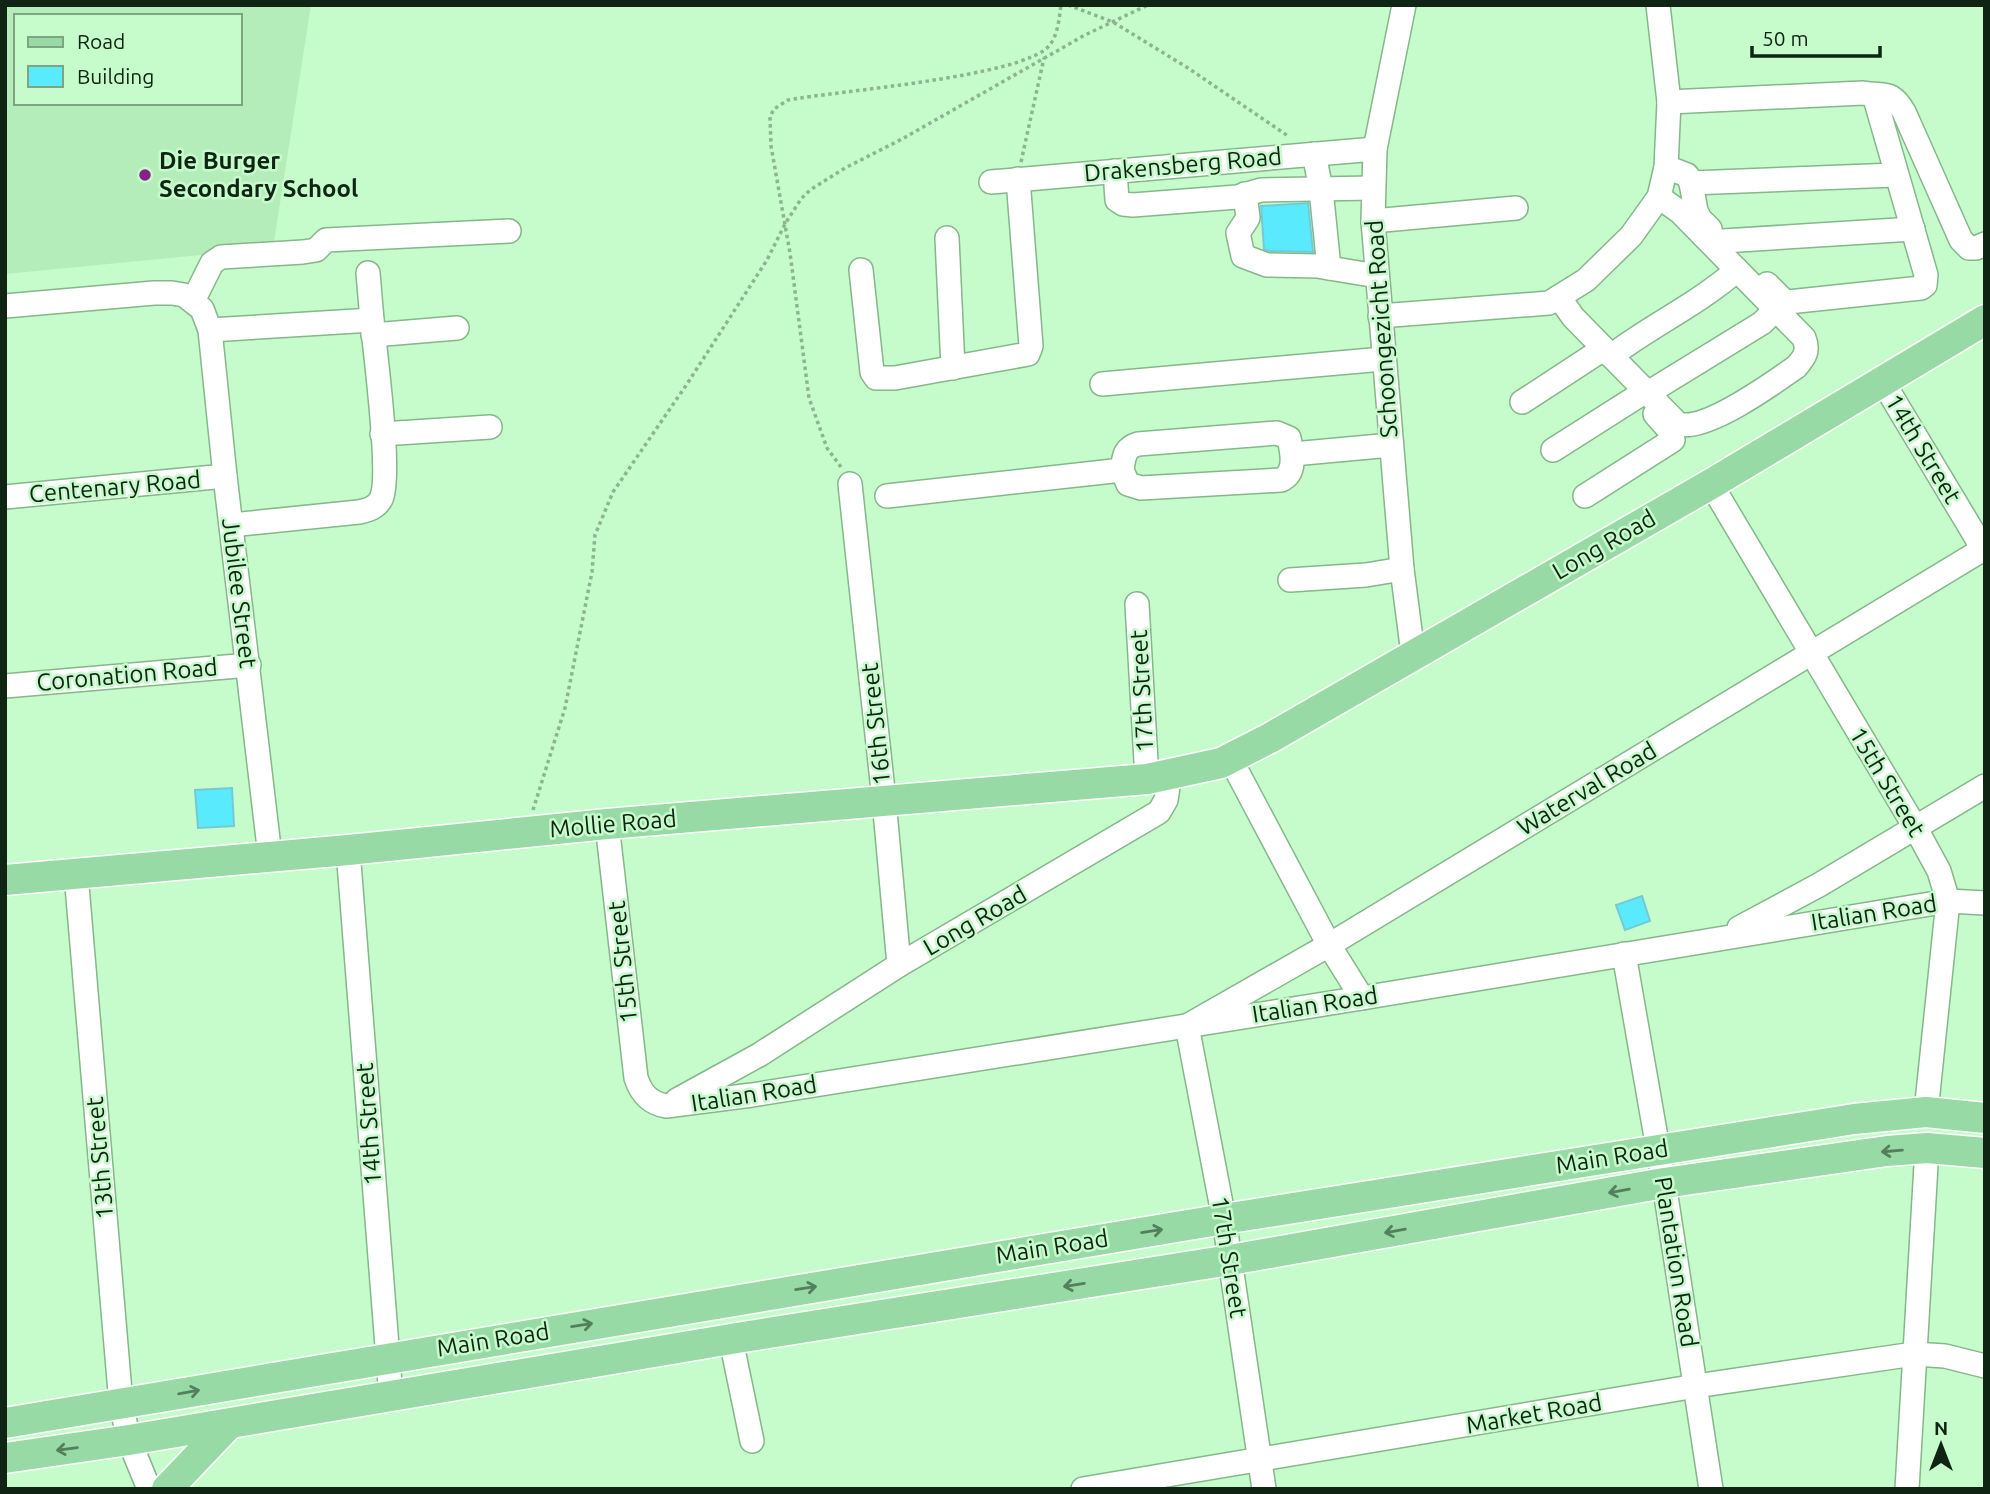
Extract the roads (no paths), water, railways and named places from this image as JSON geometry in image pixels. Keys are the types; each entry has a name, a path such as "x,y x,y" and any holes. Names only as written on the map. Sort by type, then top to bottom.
{"main road":[{"name":"Long Road","path":"1226,762 1711,484 1985,320"},
{"name":"Mollie Road","path":"5,880 607,824 1158,777 1226,762"},
{"name":"Main Road","path":"5,1423 1224,1219 1885,1114 1926,1112 1985,1118"},
{"name":"Main Road","path":"5,1458 229,1424 1230,1260 1664,1183 1887,1151 1927,1148 1985,1153"},
{"path":"167,1489 229,1424"}],"street":[{"name":"Schoongezicht Road","path":"1404,5 1375,149 1373,221 1402,569 1413,654"},
{"path":"1380,316 1554,300 1586,280 1631,236 1659,197 1666,167 1669,102 1658,5"},
{"path":"1669,102 1889,94 1900,106 1961,240 1969,248 1985,244"},
{"path":"1666,167 1687,175 1700,219 1784,301 1921,288 1925,285 1926,275 1874,95"},
{"name":"Drakensberg Road","path":"991,182 1375,149"},
{"path":"1314,154 1321,189 1329,268"},
{"path":"1115,171 1118,200 1123,204 1133,205 1245,194 1261,190 1373,188"},
{"path":"1691,183 1895,175"},
{"path":"861,270 874,377 884,380 1029,353 1031,346 1018,179"},
{"path":"1245,194 1248,218 1238,233 1243,256 1267,265 1329,268 1377,276"},
{"path":"1554,300 1573,317 1604,355 1643,395 1678,424 1685,426 1706,422 1796,367 1806,355 1804,338 1680,212 1659,197"},
{"path":"1373,221 1516,208"},
{"path":"1723,241 1913,229"},
{"path":"193,301 212,263 221,257 316,250 326,240 509,231"},
{"path":"947,238 953,368"},
{"path":"1522,402 1713,291 1737,270"},
{"path":"230,525 370,510 380,501 384,489 382,434 368,272"},
{"path":"5,306 154,293 184,295 202,309 210,330 457,328"},
{"path":"1553,450 1762,323 1775,310"},
{"name":"Jubilee Street","path":"210,330 230,525 270,856"},
{"path":"1102,384 1383,359"},
{"name":"14th Street","path":"1883,382 1984,550"},
{"path":"1585,496 1673,440 1671,432 1643,395"},
{"path":"382,434 490,427"},
{"path":"1277,433 1284,434 1289,439 1293,454 1290,472 1281,480 1141,488 1128,484 1122,470 1124,453 1129,447 1138,444 1277,433"},
{"path":"1293,454 1391,445"},
{"path":"887,496 1122,470"},
{"name":"Centenary Road","path":"5,497 225,476"},
{"name":"16th Street","path":"850,484 899,965"},
{"name":"15th Street","path":"1711,484 1939,871 1948,901 1926,1112"},
{"name":"Waterval Road","path":"1188,1026 1329,945 1984,550"},
{"path":"1290,580 1366,575 1402,569"},
{"name":"17th Street","path":"1137,604 1158,777"},
{"name":"Coronation Road","path":"5,686 249,665"},
{"path":"1226,762 1329,945 1362,998"},
{"name":"Long Road","path":"656,1101 760,1055 899,965 1159,812 1166,800 1158,777"},
{"path":"1725,937 1819,885 1985,786"},
{"name":"15th Street","path":"607,824 636,1078 656,1101"},
{"name":"14th Street","path":"348,850 391,1397"},
{"name":"13th Street","path":"76,874 121,1404 129,1440 149,1489"},
{"name":"Italian Road","path":"656,1101 752,1095 1948,901 1985,903"},
{"name":"Plantation Road","path":"1624,954 1664,1183 1711,1489"},
{"name":"17th Street","path":"1188,1026 1224,1219 1264,1489"},
{"path":"752,1095 760,1055"},
{"path":"1907,1489 1927,1148"},
{"path":"731,1340 752,1441"},
{"name":"Market Road","path":"1083,1489 1696,1386 1914,1354 1945,1356 1985,1366"}],"place":[{"name":"Die Burger Secondary School","path":"145,175"}]}
